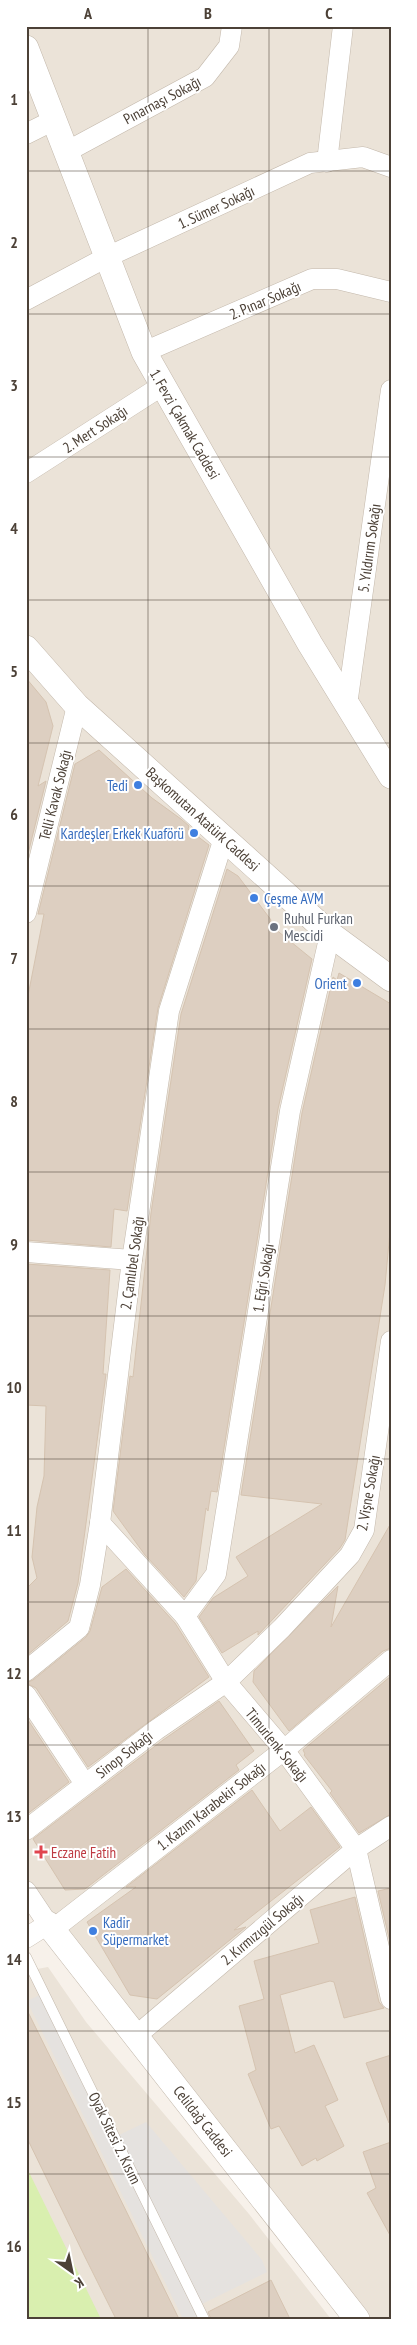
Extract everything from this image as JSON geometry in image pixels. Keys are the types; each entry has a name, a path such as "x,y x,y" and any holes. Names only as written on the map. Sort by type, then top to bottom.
{"street":[{"name":"Pınarnaşı Sokağı","path":"66,152 205,77 230,46 232,26"},
{"path":"326,162 343,26"},
{"name":"1. Fevzi Çakmak Caddesi","path":"26,48 144,352 310,644 391,776"},
{"path":"26,134 54,120"},
{"name":"1. Sümer Sokağı","path":"26,300 107,257 310,163 363,157 391,167"},
{"name":"2. Pınar Sokağı","path":"144,352 312,279 336,279 391,292"},
{"name":"2. Mert Sokağı","path":"26,473 163,385"},
{"name":"5. Yıldırım Sokağı","path":"347,705 391,390"},
{"name":"Başkomutan Atatürk Caddesi","path":"26,648 77,706 330,934 391,979"},
{"name":"Telli Kavak Sokağı","path":"26,913 77,706"},
{"name":"2. Çamlıbel Sokağı","path":"26,1670 79,1628 90,1585 100,1523 132,1260 169,1011 224,838"},
{"name":"1. Eğri Sokağı","path":"185,1616 216,1574 290,1111 330,934"},
{"path":"26,1252 132,1260"},
{"name":"2. Vişne Sokağı","path":"226,1682 282,1628 350,1555 364,1530 391,1341"},
{"name":"Timurlenk Sokağı","path":"100,1523 185,1616 226,1682 284,1750 356,1849 391,1999"},
{"name":"1. Kazım Karabekir Sokağı","path":"26,1938 50,1927 284,1750 391,1660"},
{"name":"Sinop Sokağı","path":"26,1830 156,1730 226,1682"},
{"path":"26,1695 85,1784"},
{"name":"2. Kırmızıgül Sokağı","path":"136,2036 356,1849 391,1826"},
{"path":"26,1891 50,1927"},
{"name":"Celildağ Caddesi","path":"50,1927 357,2319"}],"lane":[{"name":"Oyak Sitesi 2. Kısım","path":"26,1957 204,2319"}],"shaded area":[{"path":"26,26 391,26 391,2319 368,2319 51,1920 26,1879"},
{"path":"48,1967 86,2022 249,2214 331,2319 26,2319 26,1971"},
{"path":"44,1993 115,2137 146,2122 262,2260 267,2272 198,2306 204,2319 183,2319 27,2001"}],"green space":[{"path":"26,2166 101,2319 26,2319"}],"building":[{"path":"26,678 46,702 53,726 38,786 46,781 26,862"},
{"path":"99,750 152,798 181,819 189,826 188,829 209,845 158,1008 127,1211 114,1209 111,1247 26,1240 26,1006 44,914 38,914 75,764"},
{"path":"227,869 238,876 271,920 269,924 312,959 278,1109 217,1492 211,1491 208,1511 206,1508 196,1581 184,1597 145,1555 113,1511 130,1376 133,1377 151,1213 181,1014"},
{"path":"339,973 391,1004 391,1221 385,1285 345,1540 340,1548 258,1635 258,1631 222,1653 199,1617 213,1598 248,1576 236,1557 322,1504 241,1495 302,1113 333,977 337,980"},
{"path":"26,1264 110,1270 103,1374 106,1374 78,1583 68,1621 26,1656 26,1589 37,1578 32,1557 37,1507 44,1476 46,1406 26,1405"},
{"path":"391,1523 391,1648 383,1651 289,1731 253,1682 254,1671 338,1586 331,1627"},
{"path":"126,1569 175,1623 209,1677 88,1767 36,1688 26,1683 33,1680 86,1637 90,1631 102,1587"},
{"path":"391,1676 391,1814 359,1833 330,1793 332,1791 304,1755 303,1750"},
{"path":"219,1701 254,1751 236,1765 239,1770 85,1889 65,1890 33,1839 163,1740"},
{"path":"26,1717 69,1782 26,1815"},
{"path":"252,1790 280,1831 311,1807 340,1847 234,1930 246,1927 157,1999 130,1995 87,1922 136,1887 126,1887"},
{"path":"391,1888 391,1946 378,1891"},
{"path":"355,1897 379,2002 384,2008 344,2018 334,1982 330,1981 280,1995 295,2053 314,2045 338,2100 325,2106 344,2146 317,2161 316,2158 302,2166 279,2126 271,2129 248,2074 256,2070 239,2006 264,1999 254,1961 319,1943 310,1910"},
{"path":"26,2008 179,2319 116,2319 86,2259 26,2136"},
{"path":"391,2055 391,2123 389,2123 366,2063"},
{"path":"391,2142 391,2237 367,2193 376,2188 363,2152"},
{"path":"271,2280 290,2319 211,2319 208,2312"}],"place":[{"name":"Tedi","path":"138,785"},
{"name":"Kardeşler Erkek Kuaförü","path":"194,833"},
{"name":"Çeşme AVM","path":"254,898"},
{"name":"Ruhul Furkan Mescidi","path":"274,927"},
{"name":"Orient","path":"357,983"},
{"name":"Eczane Fatih","path":"41,1852"},
{"name":"Kadir Süpermarket","path":"93,1931"}]}
